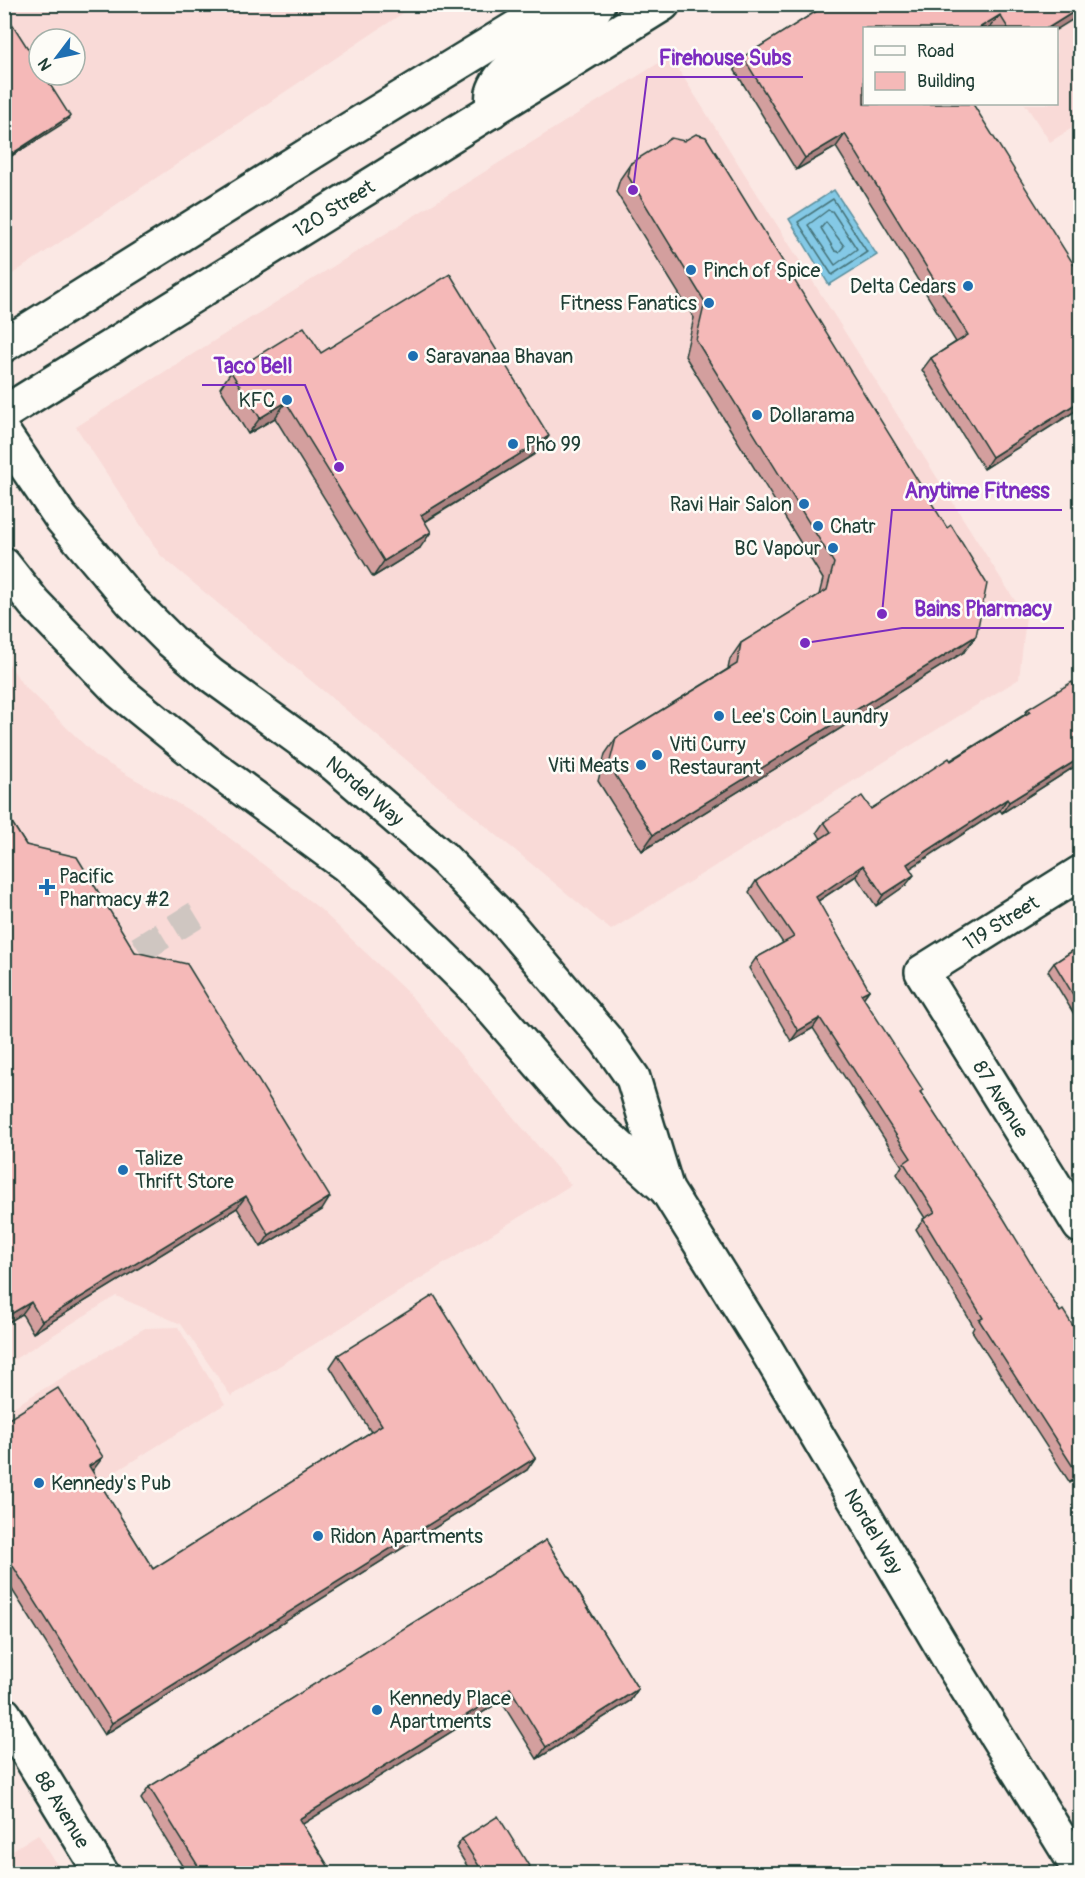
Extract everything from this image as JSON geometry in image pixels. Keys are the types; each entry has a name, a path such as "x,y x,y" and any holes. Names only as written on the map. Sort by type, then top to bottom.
{"main road":[{"path":"4,345 555,4"},
{"path":"492,111 493,92 511,68 584,21 598,4"},
{"name":"120 Street","path":"4,412 663,4"},
{"name":"Nordel Way","path":"4,434 61,518 93,559 171,642 211,675 335,765 392,812 508,924 594,1025 633,1078 667,1190 766,1349 955,1669 1080,1871"},
{"name":"Nordel Way","path":"4,565 34,603 120,692 206,762 346,865 385,900 474,988 582,1113 667,1190"},
{"name":"119 Street","path":"922,972 1080,873"},
{"name":"87 Avenue","path":"922,972 1080,1227"},
{"name":"88 Avenue","path":"4,1714 102,1874"}],"shaded area":[{"path":"5,5 415,5 5,279"},
{"path":"1080,5 1080,123 1050,142 1026,105 1058,105 1058,27 982,27"},
{"path":"670,56 1026,618 1019,679 611,930 161,556 76,427"},
{"path":"4,656 22,684 98,758 208,821 320,909 410,995 571,1185 231,1396 181,1324 116,1296 5,1365"},
{"path":"178,1327 225,1404 5,1540 5,1412 145,1328"},
{"path":"38,1834 62,1873 5,1873 5,1855"}],"water":[{"path":"834,190 877,255 829,285 789,219"}],"building":[{"name":"Delta Cedars","path":"828,4 1080,4 1080,8 1050,27 1007,27 1000,15 981,27 863,27 863,105 974,105 1074,265 1080,261 1080,401 992,457 931,358 968,335 845,134 805,158 743,57"},
{"path":"4,11 27,47 27,87 52,87 70,116 4,159"},
{"path":"696,134 706,137 947,528 951,525 987,584 976,636 653,835 609,765 616,738 737,664 741,643 827,590 834,563 696,340 705,302 628,176 631,163 671,138 684,141"},
{"path":"450,274 549,436 421,515 431,532 384,561 286,402 260,418 231,372 304,327 321,353"},
{"path":"1072,682 1080,696 1080,758 1009,802 1007,799 907,864 914,875 883,895 863,865 816,897 869,990 861,994 923,1090 920,1092 1004,1219 1060,1312 1063,1310 1080,1337 1080,1470 1077,1473 979,1320 983,1318 923,1219 935,1212 904,1163 911,1158 820,1018 798,1031 756,958 794,937 756,881 831,832 824,822 862,796 871,809 949,758 951,761 1030,712 1028,709"},
{"path":"4,810 26,845 77,857 135,952 187,964 330,1197 269,1235 246,1196 42,1321 31,1302 4,1318"},
{"path":"1080,946 1080,1006 1054,963"},
{"name":"Ridon Apartments","path":"434,1295 535,1458 112,1723 4,1552 4,1422 58,1388 103,1457 89,1466 153,1569 382,1425 338,1355"},
{"name":"Kennedy Place Apartments","path":"546,1540 638,1689 546,1747 510,1688 299,1819 333,1874 203,1874 149,1787"},
{"path":"498,1816 534,1874 484,1874 462,1839"}],"tunnel":[{"path":"103,972 196,915"}],"place":[{"name":"Firehouse Subs","path":"633,190"},
{"name":"Pinch of Spice","path":"691,270"},
{"name":"Delta Cedars","path":"968,286"},
{"name":"Fitness Fanatics","path":"709,303"},
{"name":"Saravanaa Bhavan","path":"413,356"},
{"name":"KFC","path":"287,400"},
{"name":"Dollarama","path":"757,415"},
{"name":"Pho 99","path":"513,444"},
{"name":"Taco Bell","path":"339,467"},
{"name":"Ravi Hair Salon","path":"804,504"},
{"name":"Chatr","path":"818,526"},
{"name":"BC Vapour","path":"833,548"},
{"name":"Anytime Fitness","path":"882,614"},
{"name":"Bains Pharmacy","path":"805,643"},
{"name":"Lee's Coin Laundry","path":"719,716"},
{"name":"Viti Curry Restaurant","path":"657,755"},
{"name":"Viti Meats","path":"641,765"},
{"name":"Pacific Pharmacy #2","path":"47,887"},
{"name":"Talize Thrift Store","path":"123,1170"},
{"name":"Kennedy's Pub","path":"39,1483"},
{"name":"Ridon Apartments","path":"318,1536"},
{"name":"Kennedy Place Apartments","path":"377,1710"}]}
